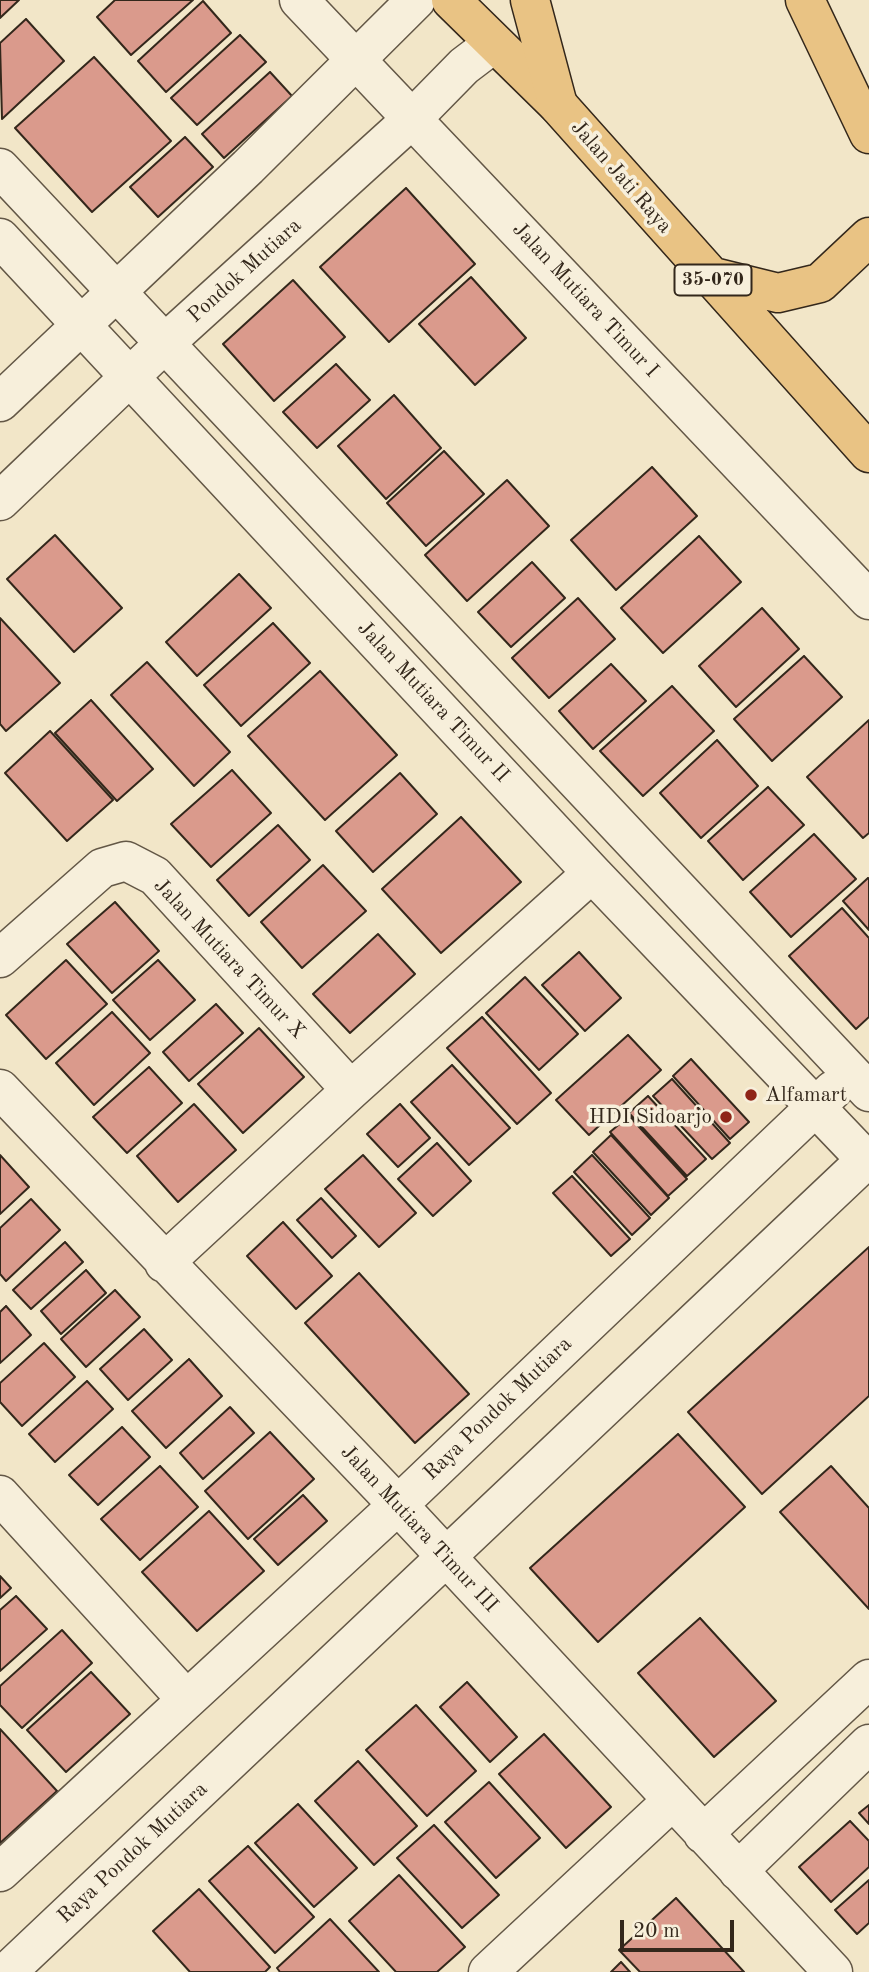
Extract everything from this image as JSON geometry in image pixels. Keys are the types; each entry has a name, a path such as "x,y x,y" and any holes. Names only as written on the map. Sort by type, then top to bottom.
{"main road":[{"name":"Jalan Jati Raya","path":"452,0 558,105 869,453"},
{"path":"530,0 558,105"},
{"path":"805,0 869,134"},
{"path":"709,276 778,293 820,283 869,237"}],"street":[{"name":"Jalan Mutiara Timur I","path":"299,0 869,600"},
{"path":"0,402 117,292 416,0"},
{"name":"Pondok Mutiara","path":"0,501 164,344 413,118 464,66 494,44"},
{"path":"0,167 164,344 863,1074"},
{"name":"Jalan Mutiara Timur II","path":"0,238 592,873 868,1160"},
{"name":"Jalan Mutiara Timur X","path":"0,958 102,868 126,861 155,877 351,1090"},
{"path":"164,1263 592,873"},
{"name":"Raya Pondok Mutiara","path":"0,1872 398,1505 816,1106 863,1074"},
{"name":"Jalan Mutiara Timur III","path":"0,1089 398,1505 833,1972"},
{"name":"Raya Pondok Mutiara","path":"7,1972 868,1160"},
{"path":"0,1495 186,1699"},
{"path":"703,1834 869,1679"},
{"path":"738,1871 869,1744"},
{"path":"488,1972 673,1800"}],"building":[{"path":"0,0 19,0 0,18"},
{"path":"115,0 193,0 131,55 97,17"},
{"path":"203,1 231,33 166,92 138,61"},
{"path":"26,19 64,61 2,119 0,43"},
{"path":"240,35 266,62 197,125 171,98"},
{"path":"94,57 171,141 92,212 15,128"},
{"path":"270,72 292,96 224,158 202,134"},
{"path":"185,137 213,167 158,217 130,187"},
{"path":"406,188 475,264 389,342 320,267"},
{"path":"471,277 526,338 475,385 419,324"},
{"path":"293,280 345,337 274,401 223,344"},
{"path":"336,364 370,400 317,448 283,412"},
{"path":"394,395 441,448 386,499 338,446"},
{"path":"444,451 484,494 426,546 387,503"},
{"path":"652,467 697,516 616,590 571,540"},
{"path":"507,480 549,526 467,601 425,555"},
{"path":"55,535 122,608 74,652 7,579"},
{"path":"699,536 741,582 663,653 621,608"},
{"path":"532,562 565,598 511,647 478,612"},
{"path":"239,574 271,608 197,676 166,642"},
{"path":"578,598 615,639 549,698 512,658"},
{"path":"762,608 799,649 736,707 699,666"},
{"path":"0,618 60,683 6,731 0,724"},
{"path":"273,623 310,663 241,726 204,685"},
{"path":"804,656 842,697 772,761 734,719"},
{"path":"147,662 230,752 194,786 111,695"},
{"path":"611,664 646,701 593,749 559,711"},
{"path":"320,671 397,755 325,820 248,736"},
{"path":"672,686 714,731 643,796 600,751"},
{"path":"91,700 153,769 117,801 55,733"},
{"path":"869,720 869,833 863,838 807,777"},
{"path":"50,731 113,800 67,841 5,773"},
{"path":"717,740 758,786 701,838 660,793"},
{"path":"232,770 271,813 211,867 171,824"},
{"path":"400,773 437,814 373,872 336,831"},
{"path":"768,787 804,825 743,880 708,841"},
{"path":"461,817 521,882 441,953 382,889"},
{"path":"278,825 310,860 249,916 217,880"},
{"path":"814,834 856,879 791,937 750,892"},
{"path":"323,865 366,911 302,968 261,922"},
{"path":"869,879 869,930 843,901"},
{"path":"115,902 159,951 112,993 67,944"},
{"path":"842,908 869,938 869,1017 856,1029 789,956"},
{"path":"378,934 415,974 350,1033 313,994"},
{"path":"579,952 621,998 585,1031 542,985"},
{"path":"66,960 107,1004 46,1059 6,1015"},
{"path":"158,960 195,1000 150,1040 113,1000"},
{"path":"525,977 578,1034 539,1070 486,1013"},
{"path":"216,1004 243,1033 189,1081 163,1052"},
{"path":"112,1012 150,1053 94,1105 56,1063"},
{"path":"482,1017 551,1093 517,1124 447,1048"},
{"path":"259,1028 304,1077 243,1133 198,1084"},
{"path":"628,1035 661,1070 589,1135 556,1100"},
{"path":"691,1059 749,1122 730,1139 673,1076"},
{"path":"452,1065 510,1128 469,1165 411,1102"},
{"path":"149,1067 182,1103 127,1153 93,1117"},
{"path":"672,1079 730,1143 712,1159 653,1096"},
{"path":"648,1096 706,1159 687,1176 629,1113"},
{"path":"194,1104 236,1150 178,1202 137,1156"},
{"path":"400,1104 430,1138 398,1167 367,1134"},
{"path":"629,1116 687,1179 668,1196 610,1132"},
{"path":"611,1135 669,1198 651,1215 593,1152"},
{"path":"437,1143 471,1181 433,1216 398,1179"},
{"path":"0,1155 29,1187 0,1214"},
{"path":"363,1155 416,1213 379,1247 325,1189"},
{"path":"592,1155 650,1218 632,1235 574,1172"},
{"path":"572,1176 630,1239 611,1256 553,1193"},
{"path":"321,1198 356,1236 332,1258 297,1220"},
{"path":"31,1199 60,1230 6,1281 0,1274 0,1228"},
{"path":"283,1222 332,1276 296,1309 247,1256"},
{"path":"65,1242 83,1262 31,1309 13,1290"},
{"path":"869,1247 869,1396 762,1494 688,1412"},
{"path":"86,1270 106,1293 61,1334 41,1311"},
{"path":"359,1273 469,1394 415,1443 305,1323"},
{"path":"115,1290 140,1317 86,1367 61,1339"},
{"path":"6,1306 31,1335 0,1363 0,1312"},
{"path":"144,1329 172,1360 128,1400 100,1369"},
{"path":"44,1343 75,1377 22,1426 0,1402 0,1383"},
{"path":"189,1359 222,1396 166,1448 132,1411"},
{"path":"87,1381 113,1409 55,1462 29,1434"},
{"path":"230,1407 254,1433 203,1479 180,1453"},
{"path":"122,1427 150,1457 98,1505 69,1475"},
{"path":"270,1432 314,1479 248,1539 205,1491"},
{"path":"678,1434 745,1507 598,1642 530,1568"},
{"path":"160,1466 198,1507 140,1560 101,1519"},
{"path":"831,1466 869,1508 869,1609 780,1512"},
{"path":"303,1495 327,1521 278,1565 254,1539"},
{"path":"209,1511 264,1571 197,1631 142,1572"},
{"path":"0,1576 11,1588 0,1598"},
{"path":"16,1596 47,1629 0,1671 0,1610"},
{"path":"700,1618 776,1701 714,1757 638,1673"},
{"path":"62,1630 92,1663 22,1728 0,1705 0,1686"},
{"path":"91,1672 130,1714 66,1772 27,1730"},
{"path":"467,1682 517,1737 490,1762 440,1707"},
{"path":"416,1705 476,1771 427,1816 366,1750"},
{"path":"0,1729 57,1791 0,1843"},
{"path":"544,1734 611,1807 566,1848 499,1774"},
{"path":"358,1761 417,1826 374,1865 315,1801"},
{"path":"489,1782 540,1838 496,1878 445,1822"},
{"path":"298,1804 357,1868 314,1907 255,1843"},
{"path":"869,1805 869,1824 859,1813"},
{"path":"850,1821 869,1841 869,1867 831,1902 799,1867"},
{"path":"434,1825 499,1895 462,1928 397,1858"},
{"path":"248,1846 314,1917 275,1953 209,1881"},
{"path":"399,1875 465,1947 437,1972 396,1972 349,1921"},
{"path":"869,1880 869,1923 857,1934 835,1910"},
{"path":"199,1889 270,1967 265,1972 190,1972 153,1931"},
{"path":"676,1898 744,1972 640,1972 619,1950"},
{"path":"330,1919 379,1972 280,1972 277,1968"},
{"path":"621,1962 630,1972 611,1972"}],"place":[{"name":"Alfamart","path":"751,1095"},
{"name":"HDI Sidoarjo","path":"726,1117"}]}
